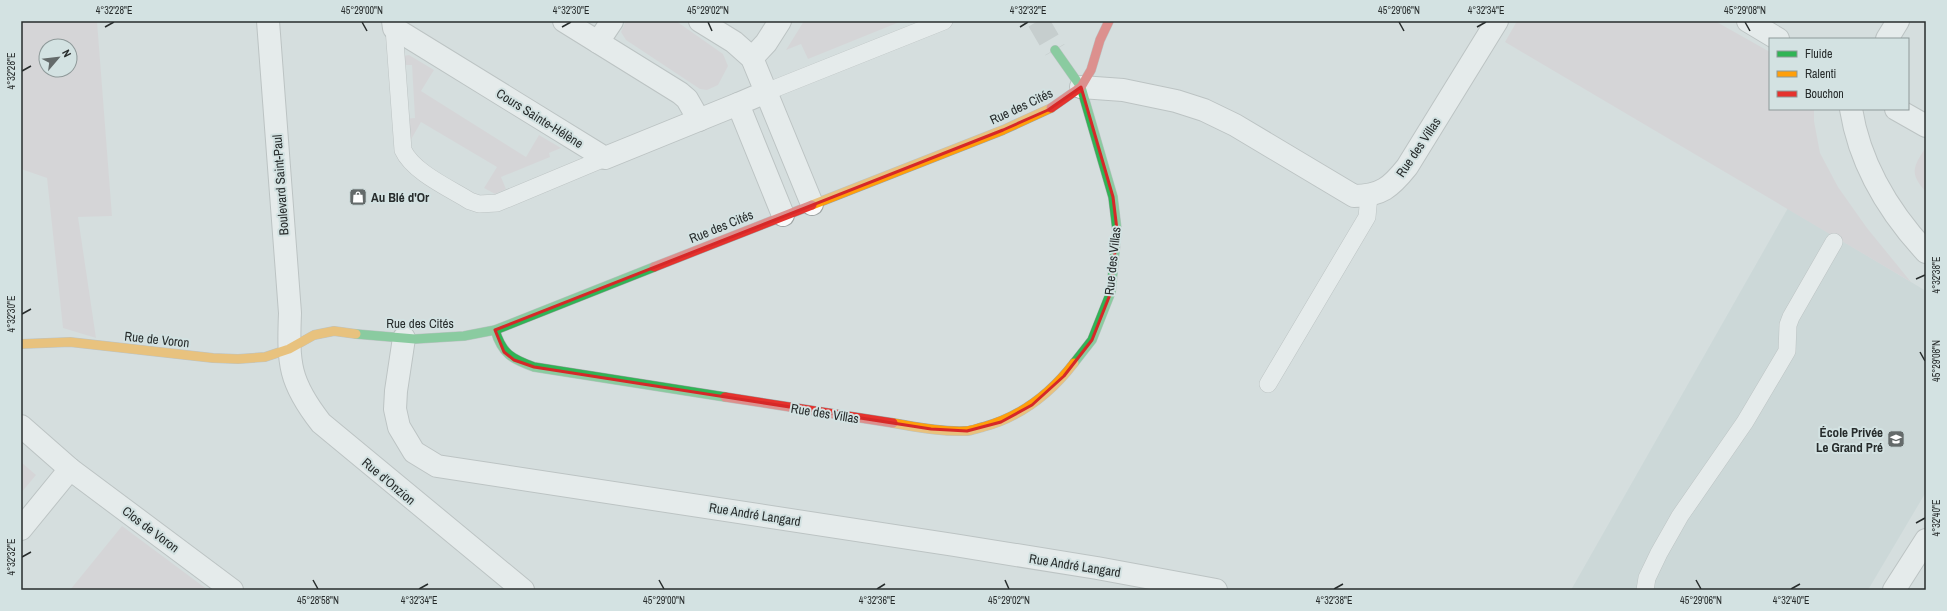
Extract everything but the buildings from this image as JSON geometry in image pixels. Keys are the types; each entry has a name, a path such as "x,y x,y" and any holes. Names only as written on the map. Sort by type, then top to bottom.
{"street":[{"name":"Boulevard Saint-Paul","path":"268,21 290,314 289,349"},
{"path":"564,21 680,93 687,99 699,120"},
{"path":"598,42 612,21"},
{"path":"700,21 734,42 752,58 812,204"},
{"path":"752,58 766,43 780,21"},
{"name":"Rue des Cités","path":"289,349 314,335 334,331 404,338 464,336 495,330 783,215 1003,130 1048,110 1081,87 1091,70 1100,40 1109,21"},
{"name":"Rue des Villas","path":"1369,196 1382,191 1396,181 1407,167 1497,21"},
{"path":"1748,21 1776,38"},
{"path":"1888,38 1898,21"},
{"name":"Cours Sainte-Hélène","path":"393,24 605,158"},
{"name":"Rue des Villas","path":"495,330 504,352 514,360 534,367 931,429 968,431 1001,422 1032,405 1064,376 1092,340 1111,292 1117,230 1113,197 1081,87 1055,50"},
{"path":"1081,87 1131,92 1176,101 1204,110 1235,125 1354,196 1369,196"},
{"path":"605,158 766,92"},
{"path":"738,104 783,215"},
{"path":"1851,110 1866,165 1884,199 1906,230 1926,252"},
{"path":"1898,110 1926,126"},
{"name":"Rue André Langard","path":"404,338 396,391 395,409 399,428 414,452 437,466 977,549 1216,590"},
{"name":"Rue de Voron","path":"21,344 70,342 214,358 238,359 265,357 289,349"},
{"name":"Rue d'Onzion","path":"289,349 293,377 305,403 321,423 523,590"},
{"name":"Clos de Voron","path":"21,426 70,468 232,590"},
{"path":"21,529 70,468"},
{"path":"1894,590 1926,540"}],"lane":[{"path":"766,92 944,21"},
{"path":"393,24 401,140 403,150 408,160 418,168 470,201 479,204 497,203 605,158"},
{"path":"1268,384 1367,216 1369,196"},
{"path":"1645,590 1647,578 1658,553 1680,516 1745,422 1787,351 1788,326 1791,317 1834,242"}],"highlighted area":[{"path":"1081,87 1113,197 1117,230 1111,292 1092,340 1064,376 1032,405 1001,422 967,431 931,429 534,367 514,360 504,352 495,330 1003,130 1048,110"}],"shaded area":[{"path":"21,21 97,21 112,216 78,217 96,338 63,328 47,178 21,169"},
{"path":"626,21 676,21 723,54 728,66 718,85 707,90 700,89 626,40 621,32"},
{"path":"804,21 902,21 808,59 801,44 786,50"},
{"path":"1517,21 1715,21 1769,51 1769,110 1814,110 1814,121 1820,153 1838,187 1867,228 1911,282 1505,42"},
{"path":"409,55 434,70 421,91 526,157 539,135 561,148 549,153 550,157 501,177 506,189 495,194 484,188 497,167 421,122 409,143 403,119 415,118 412,65 400,65 403,56"},
{"path":"1926,147 1926,192 1917,180 1915,170 1918,160"},
{"path":"1788,208 1926,291 1926,492 1868,590 1571,590"},
{"path":"21,462 36,475 21,493"},
{"path":"122,526 208,590 70,590"}],"tunnel":[{"path":"1038,21 1055,50"}],"traffic: fast":[{"path":"1055,50 1081,87 1113,197 1117,230 1111,292 1092,340 1074,363"},
{"path":"356,334 415,339 464,336 495,330 654,267"},
{"path":"495,330 501,345 509,354 514,358 534,367 725,397"}],"traffic: slow":[{"path":"812,205 1003,130 1051,108"},
{"path":"21,344 70,342 213,358 238,359 265,357 289,349 314,335 334,331 356,334"},
{"path":"893,423 947,431 970,431 997,423 1022,410 1045,394 1074,363"}],"traffic: jam":[{"path":"1051,108 1081,87 1091,70 1100,40 1109,21"},
{"path":"654,267 812,205"},
{"path":"725,397 893,423"}],"place":[{"name":"Au Blé d'Or","path":"358,197"},
{"name":"École Privée Le Grand Pré","path":"1896,439"}]}
